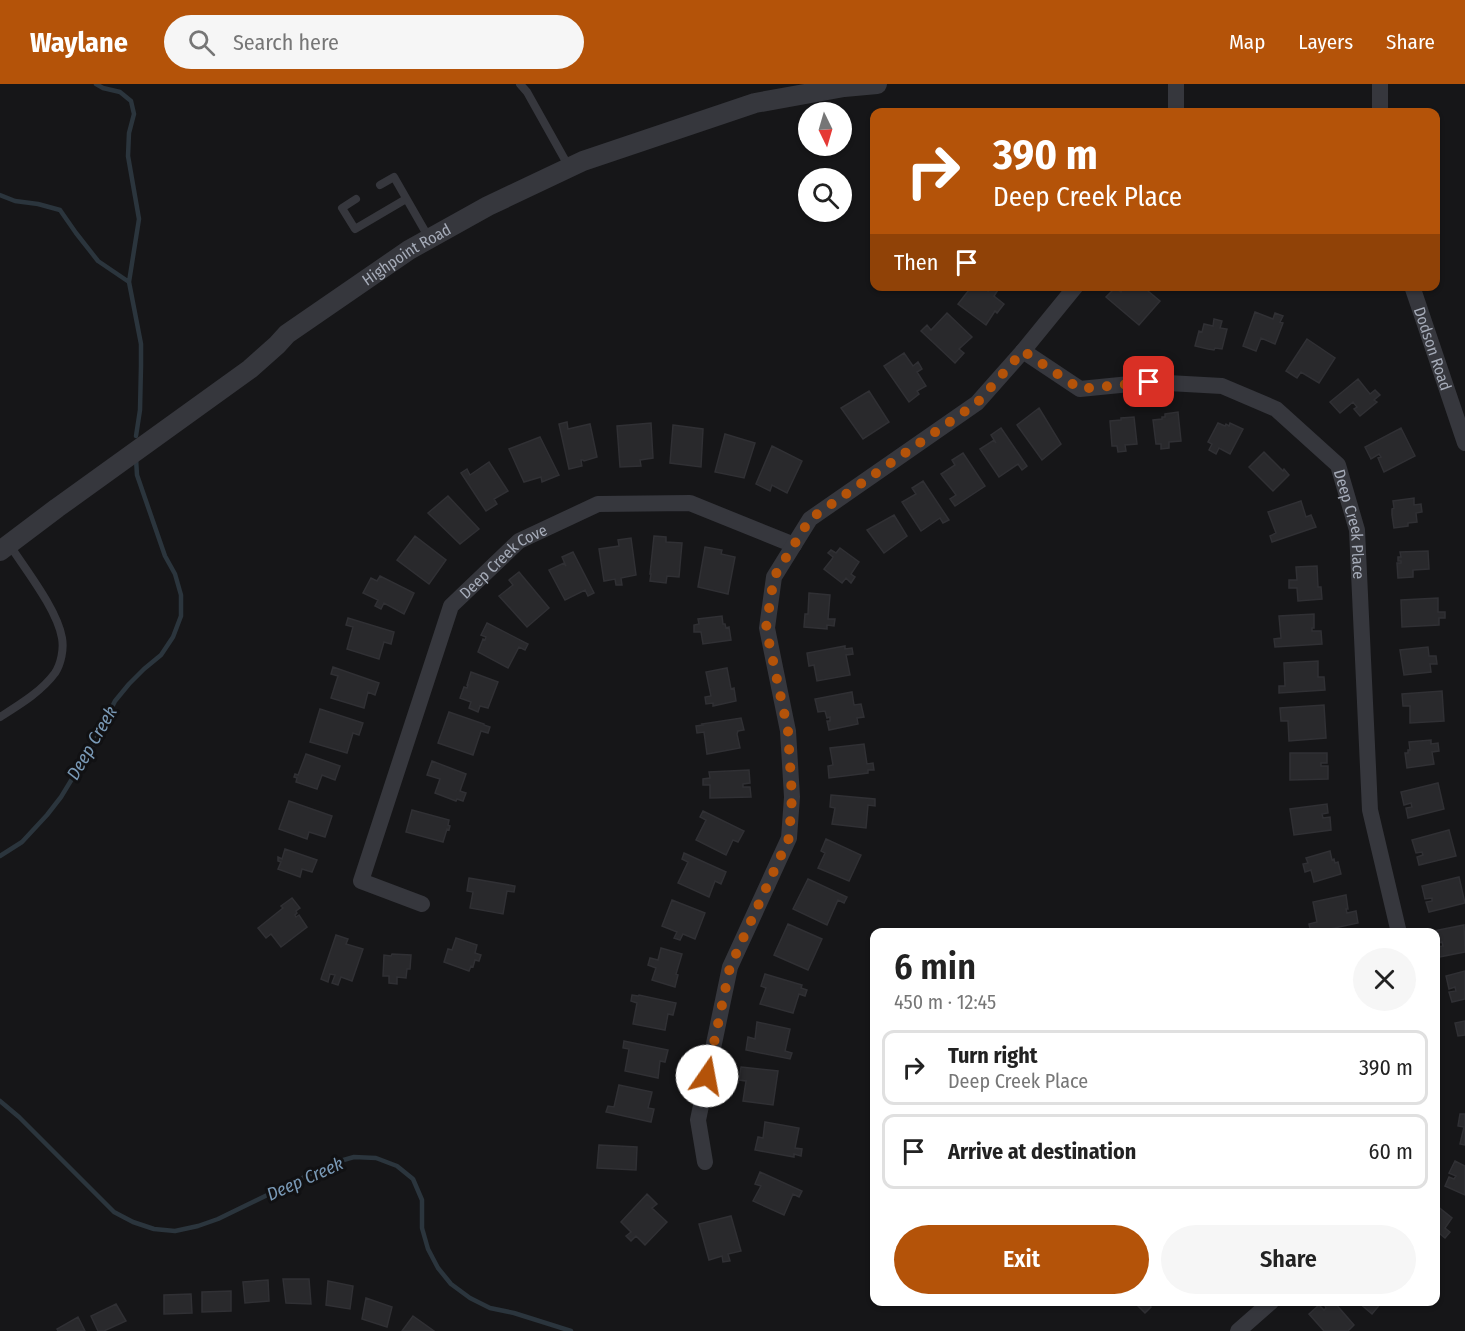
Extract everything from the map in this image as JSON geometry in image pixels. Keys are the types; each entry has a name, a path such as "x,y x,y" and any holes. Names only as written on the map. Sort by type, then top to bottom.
{"street":[{"name":"Highpoint Road","path":"4,547 250,369 287,334 409,250 488,206 594,158 755,103 844,87 877,84"},
{"path":"1176,84 1176,108"},
{"path":"1380,84 1380,108"},
{"path":"705,1162 698,1119 730,967 789,838 792,797 788,731 766,628 774,577 810,519 977,403 1072,291"},
{"name":"Dodson Road","path":"1414,291 1465,443"},
{"name":"Deep Creek Place","path":"1023,351 1080,389 1149,382 1222,386 1276,409 1338,465 1357,530 1370,810 1398,928"},
{"name":"Deep Creek Cove","path":"422,904 361,881 451,606 519,541 598,504 690,502 794,545"},
{"path":"1238,1331 1266,1306"}],"lane":[{"path":"520,84 527,92 570,168"},
{"path":"380,185 393,177 429,238"},
{"path":"356,199 342,207 355,229 406,199"},
{"path":"0,717 45,685 56,672 62,655 62,638 56,618 41,592 4,547"}],"building":[{"path":"968,291 997,291 994,296 1004,304 997,313 995,311 986,325 958,304"},
{"path":"1112,291 1148,291 1160,301 1139,325 1106,297"},
{"path":"1255,312 1273,319 1275,313 1283,316 1280,322 1283,323 1275,344 1261,338 1256,351 1243,346"},
{"path":"947,313 972,337 959,349 964,353 955,363 921,331 927,325 931,330"},
{"path":"1214,319 1222,321 1220,328 1227,329 1222,349 1215,348 1214,350 1195,346 1199,331 1202,332 1204,324 1213,326"},
{"path":"1307,339 1335,358 1319,383 1301,372 1297,378 1286,371"},
{"path":"904,353 913,366 918,362 922,369 917,372 926,386 917,391 919,394 909,402 884,366"},
{"path":"1358,379 1370,394 1375,390 1380,395 1374,400 1377,402 1360,416 1354,409 1357,407 1353,402 1340,413 1330,402"},
{"path":"869,391 889,422 863,439 841,408"},
{"path":"1039,408 1061,444 1042,460 1017,425"},
{"path":"1178,412 1181,441 1169,442 1169,448 1161,449 1161,444 1156,444 1153,420 1162,419 1165,414"},
{"path":"1134,417 1137,444 1125,445 1126,451 1118,452 1117,446 1112,446 1110,421"},
{"path":"567,422 568,429 590,424 597,457 581,460 582,466 569,469 559,424"},
{"path":"651,423 653,458 640,460 641,466 620,467 617,426"},
{"path":"1218,423 1229,426 1230,423 1243,429 1230,454 1219,448 1216,454 1209,450 1212,444 1208,442"},
{"path":"673,425 703,429 701,467 670,463"},
{"path":"1001,428 1027,466 1022,470 1018,464 999,477 980,449 994,440 996,443 991,435"},
{"path":"1401,428 1415,456 1384,472 1378,458 1381,457 1379,454 1371,459 1365,447"},
{"path":"725,434 755,443 744,478 715,472"},
{"path":"540,437 559,475 542,482 541,477 524,482 509,449"},
{"path":"772,446 802,461 787,493 772,485 770,491 756,484"},
{"path":"1264,452 1289,475 1273,491 1249,467"},
{"path":"963,453 985,486 955,506 950,499 956,495 941,474 955,465 952,460"},
{"path":"489,462 508,491 494,499 497,504 486,511 461,473 467,469 470,475"},
{"path":"923,481 949,520 943,523 940,518 921,531 902,502 916,494 912,488"},
{"path":"448,496 479,529 460,544 428,513"},
{"path":"1414,498 1414,505 1421,504 1422,512 1416,513 1417,522 1394,528 1393,501"},
{"path":"1301,501 1306,517 1311,515 1316,527 1272,542 1270,536 1276,533 1268,512"},
{"path":"894,515 907,536 884,553 867,530"},
{"path":"415,536 446,560 429,584 397,560"},
{"path":"654,536 666,537 666,542 682,543 679,577 667,576 666,583 650,581"},
{"path":"631,538 636,575 621,578 622,585 616,585 615,579 604,581 599,549 619,546 618,540"},
{"path":"705,547 722,550 721,554 735,557 728,594 698,587"},
{"path":"840,548 859,562 851,574 855,577 851,583 846,578 842,583 824,569 833,557 828,553 831,550 836,553"},
{"path":"1428,551 1429,569 1413,570 1413,577 1398,578 1397,563 1401,563 1398,561 1398,557 1401,557 1400,552"},
{"path":"573,552 594,593 588,596 585,590 565,600 549,570 564,563 566,566 562,557"},
{"path":"1317,566 1318,587 1321,587 1322,599 1298,601 1297,588 1289,588 1289,580 1297,580 1296,567"},
{"path":"519,572 549,608 527,627 499,596 513,585 509,580"},
{"path":"380,576 414,593 404,614 384,603 381,609 375,606 378,600 363,593 371,578 377,581"},
{"path":"809,593 830,595 828,619 835,619 834,626 827,625 827,629 804,627 805,614 808,614"},
{"path":"1438,598 1438,612 1445,612 1445,618 1439,618 1439,625 1402,627 1401,600"},
{"path":"1314,614 1312,631 1321,631 1322,644 1275,647 1274,639 1281,638 1279,616"},
{"path":"722,616 723,624 726,628 729,627 731,640 703,644 701,632 694,632 694,625 699,624 698,619"},
{"path":"348,618 394,632 391,644 384,642 379,659 347,649 353,627 346,625"},
{"path":"487,623 528,644 525,650 519,647 508,668 478,652 486,637 481,635"},
{"path":"845,646 845,649 852,648 853,654 846,655 850,675 817,681 814,665 809,666 807,653"},
{"path":"1428,647 1429,656 1436,656 1437,664 1430,664 1431,672 1404,675 1400,650"},
{"path":"1318,661 1318,677 1324,677 1325,690 1279,693 1279,686 1285,686 1284,663"},
{"path":"333,667 379,683 375,695 368,692 364,708 331,698 338,676 331,674"},
{"path":"727,668 736,701 713,706 713,703 706,704 705,697 711,696 706,672"},
{"path":"471,672 498,682 488,708 480,706 478,712 469,708 471,702 460,698 464,687 467,688"},
{"path":"1442,691 1444,721 1410,723 1410,706 1403,706 1402,694"},
{"path":"852,692 854,705 861,704 864,717 857,718 858,724 829,730 827,721 830,721 830,717 827,718 825,711 818,712 815,699"},
{"path":"1324,705 1326,738 1289,741 1288,721 1281,721 1280,708"},
{"path":"320,709 363,723 359,735 353,733 347,753 310,742"},
{"path":"449,712 490,727 488,733 481,731 473,755 438,743"},
{"path":"741,718 744,730 738,731 737,734 740,748 707,754 704,732 697,733 696,726"},
{"path":"1431,740 1431,744 1438,743 1439,751 1432,752 1434,764 1407,768 1405,753 1410,750 1409,742"},
{"path":"864,744 867,764 873,763 874,770 868,770 868,773 829,778 828,766 833,765 830,748"},
{"path":"1290,753 1327,753 1327,763 1321,763 1321,766 1328,766 1328,779 1290,780"},
{"path":"306,754 340,766 335,780 322,775 317,789 296,782 295,774 298,775"},
{"path":"432,761 466,774 460,791 466,793 463,801 457,799 456,801 435,793 440,779 427,775"},
{"path":"749,770 750,783 743,784 743,787 750,787 751,797 710,798 710,785 703,785 703,779 710,778 709,772"},
{"path":"1438,783 1444,809 1408,818 1406,808 1412,807 1411,803 1404,805 1401,792"},
{"path":"831,795 875,799 875,806 868,805 866,828 832,824 835,808 830,807"},
{"path":"289,801 332,816 325,837 309,832 307,839 279,829"},
{"path":"1327,804 1328,813 1322,814 1323,818 1330,817 1331,830 1294,835 1290,809"},
{"path":"412,810 449,820 449,830 447,829 443,842 406,832"},
{"path":"703,811 744,831 738,842 733,840 726,855 696,840 706,820 700,817"},
{"path":"1449,830 1456,856 1419,865 1417,857 1423,855 1422,852 1416,853 1412,840"},
{"path":"826,839 861,855 849,881 818,868 825,853 821,851"},
{"path":"285,849 317,860 312,872 302,869 300,877 278,869 281,862 278,861 278,857 282,859"},
{"path":"1330,851 1332,860 1334,859 1335,863 1338,862 1341,874 1314,882 1311,870 1305,872 1303,864 1308,863 1306,858"},
{"path":"684,853 726,872 721,884 715,881 709,897 678,883 688,862 682,859"},
{"path":"1459,877 1465,903 1429,912 1426,902 1432,901 1432,898 1425,899 1422,886"},
{"path":"469,878 515,886 514,892 507,891 503,914 470,908 473,892 467,891"},
{"path":"808,879 847,897 844,903 838,900 827,925 793,909"},
{"path":"1346,895 1347,913 1356,911 1358,923 1334,928 1310,928 1309,924 1317,922 1313,902"},
{"path":"292,898 300,908 296,911 296,917 299,915 307,927 281,947 271,934 266,938 258,928"},
{"path":"672,900 705,913 695,939 683,934 680,940 674,938 677,932 662,926"},
{"path":"788,924 822,939 808,970 774,955"},
{"path":"1464,925 1465,952 1440,957 1440,946 1443,946 1442,942 1440,943 1440,930"},
{"path":"336,935 348,939 346,944 363,949 352,981 341,977 338,985 332,983 335,975 330,974 328,982 321,979"},
{"path":"456,938 477,945 475,953 481,955 479,961 475,960 469,971 444,962 448,949 452,950"},
{"path":"661,948 682,954 675,987 652,980 656,968 648,965 650,958 658,960"},
{"path":"392,954 411,955 410,969 407,969 406,978 397,977 397,984 389,983 389,976 383,976 384,955 391,956"},
{"path":"1465,971 1465,999 1452,1002 1449,992 1456,991 1455,987 1449,989 1446,976"},
{"path":"765,974 802,985 801,988 807,990 805,996 799,994 793,1013 760,1004 766,988 761,986"},
{"path":"632,995 676,1003 673,1015 668,1014 665,1030 633,1024 637,1003 631,1001"},
{"path":"1465,1021 1465,1035 1458,1036 1455,1023"},
{"path":"757,1022 790,1029 785,1051 792,1053 790,1059 746,1050 748,1037 755,1039"},
{"path":"624,1041 668,1050 665,1062 660,1061 658,1078 625,1071 629,1049 623,1048"},
{"path":"741,1067 778,1071 773,1105 743,1101 746,1081 739,1080"},
{"path":"619,1085 652,1092 648,1108 654,1109 651,1122 606,1112 608,1106 614,1107"},
{"path":"1460,1114 1465,1114 1465,1145 1460,1144 1464,1127 1458,1126"},
{"path":"765,1122 799,1128 795,1148 802,1149 801,1156 794,1154 794,1157 755,1150 758,1137 763,1138"},
{"path":"599,1145 637,1147 636,1170 597,1168"},
{"path":"1455,1161 1465,1166 1465,1195 1445,1186 1449,1177 1454,1179 1456,1176 1449,1173"},
{"path":"760,1172 802,1191 799,1197 793,1194 784,1215 753,1201 761,1186 755,1184"},
{"path":"647,1194 657,1204 652,1208 667,1222 645,1245 636,1236 631,1241 626,1236 631,1232 621,1222"},
{"path":"1440,1208 1452,1218 1445,1228 1450,1232 1445,1238 1440,1234"},
{"path":"731,1216 741,1251 728,1254 730,1261 723,1262 722,1256 709,1260 699,1224"},
{"path":"283,1279 309,1279 311,1304 286,1303"},
{"path":"268,1280 269,1301 245,1303 243,1282"},
{"path":"328,1281 353,1286 350,1309 326,1305"},
{"path":"231,1291 231,1311 202,1312 202,1292"},
{"path":"191,1294 192,1313 164,1314 164,1295"},
{"path":"366,1298 392,1307 387,1327 362,1319"},
{"path":"116,1304 126,1321 104,1331 98,1331 91,1316"},
{"path":"1138,1306 1150,1306 1145,1313"},
{"path":"1318,1306 1324,1310 1325,1306 1337,1306 1354,1325 1348,1331 1324,1331 1309,1314"},
{"path":"1363,1306 1379,1306 1372,1314"},
{"path":"413,1316 434,1331 402,1331"},
{"path":"78,1317 85,1331 58,1331 57,1329"}],"waterway":[{"name":"Deep Creek","path":"96,84 120,92 131,101 134,114 129,133 128,156 139,219 129,282 141,344 140,410 136,436"},
{"path":"0,195 15,201 60,210 98,261 129,282"},
{"name":"Deep Creek","path":"0,856 22,842 61,797 95,741 115,701 129,684 161,655 173,637 181,616 181,595 175,574 165,556 137,475 136,459"},
{"name":"Deep Creek","path":"0,1101 114,1212 154,1229 175,1231 218,1219 333,1163 354,1157 376,1158 397,1166 413,1179 422,1200 422,1228 428,1249 438,1268 451,1284 470,1298 490,1308 571,1331"}],"route":[{"path":"707,1076 730,967 789,838 792,797 788,731 766,628 774,577 810,519 977,403 1023,351 1080,389 1149,382"}]}
